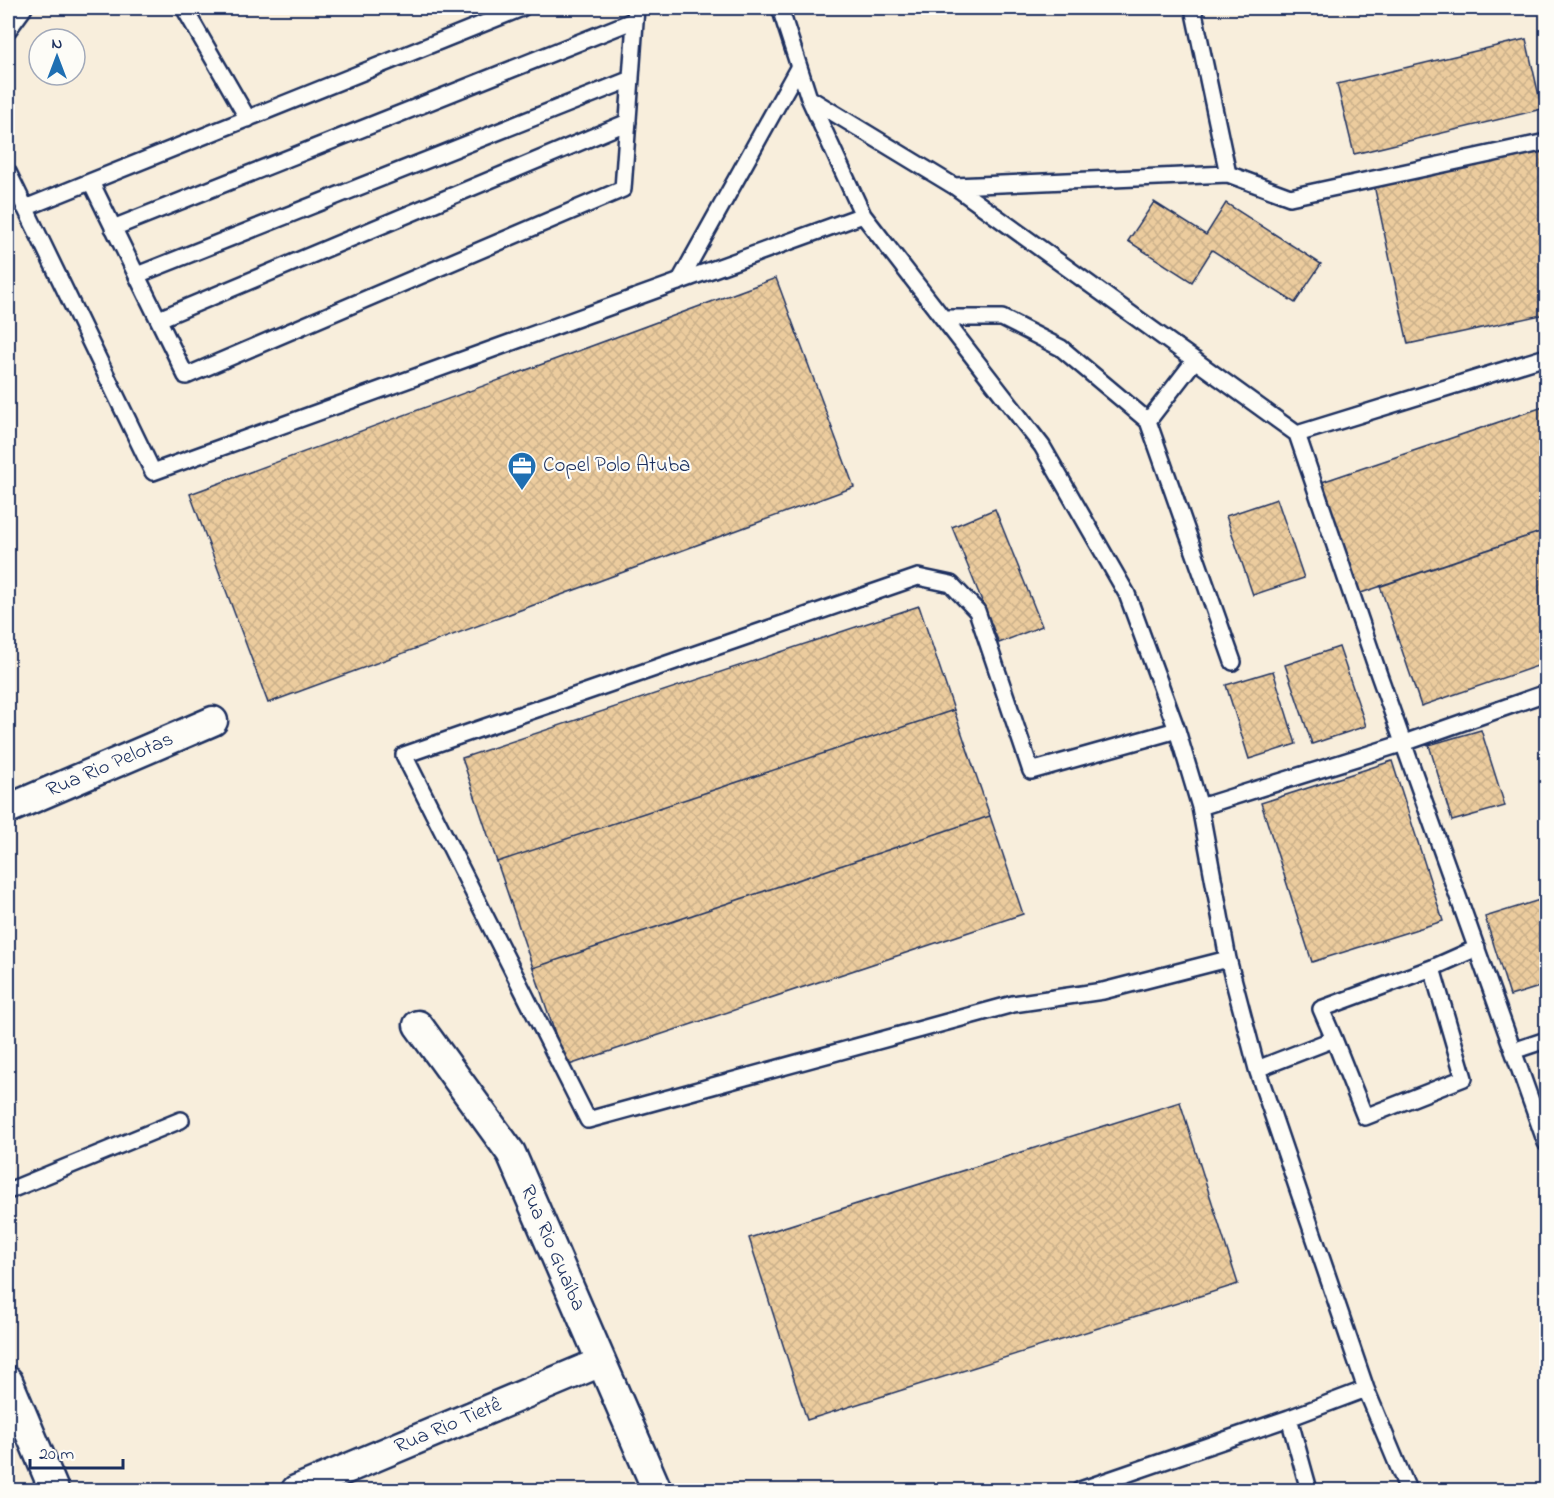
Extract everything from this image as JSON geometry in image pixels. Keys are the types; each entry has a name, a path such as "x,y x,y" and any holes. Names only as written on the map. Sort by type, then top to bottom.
{"street":[{"name":"Rua Rio Pelotas","path":"8,809 213,721"},
{"name":"Rua Rio Guaíba","path":"418,1025 511,1153 657,1491"},
{"name":"Rua Rio Tietê","path":"307,1488 601,1362"},
{"path":"8,1381 54,1491"}],"lane":[{"path":"8,30 24,8"},
{"path":"184,8 248,118"},
{"path":"26,208 522,8"},
{"path":"780,8 809,98 863,215 1042,446 1127,594 1177,730 1200,807 1228,959 1257,1068 1366,1389 1408,1491"},
{"path":"1193,8 1228,174"},
{"path":"91,182 113,228 159,319 186,376 622,189 636,14 113,228"},
{"path":"679,282 798,68"},
{"path":"137,275 631,79"},
{"path":"809,98 954,186 1297,434 1546,1143"},
{"path":"159,319 628,122"},
{"path":"954,186 1228,174 1290,197 1546,142"},
{"path":"8,172 153,472 863,215"},
{"path":"943,318 1002,318 1061,348 1148,422 1233,662"},
{"path":"1297,434 1546,357"},
{"path":"1148,422 1195,360"},
{"path":"1177,730 1031,771 977,611 951,584 918,577 404,755 588,1120 1013,1004 1103,991 1228,959"},
{"path":"1200,807 1404,743 1546,693"},
{"path":"1432,968 1464,1078 1365,1117 1320,1009 1432,968 1477,948"},
{"path":"1257,1068 1334,1039"},
{"path":"1514,1051 1546,1040"},
{"path":"8,1191 181,1120"},
{"path":"1080,1491 1366,1389"},
{"path":"1289,1418 1310,1491"}],"building":[{"path":"1526,39 1542,109 1354,154 1337,84"},
{"path":"1546,148 1546,314 1408,344 1374,185"},
{"path":"1154,202 1206,235 1226,203 1321,264 1295,303 1212,250 1192,282 1128,241"},
{"name":"Copel Polo Atuba","path":"776,278 854,487 268,703 190,494"},
{"path":"1546,406 1546,530 1355,595 1316,484"},
{"path":"1277,499 1304,578 1253,595 1226,516"},
{"path":"995,509 1042,626 999,643 952,527"},
{"path":"1546,530 1546,663 1421,706 1380,586"},
{"path":"919,606 954,710 497,862 462,758"},
{"path":"1339,647 1366,726 1312,744 1285,665"},
{"path":"1273,671 1296,744 1249,759 1226,685"},
{"path":"954,710 990,816 533,968 497,862"},
{"path":"1481,730 1505,806 1452,821 1429,745"},
{"path":"1392,761 1443,921 1312,962 1261,803"},
{"path":"990,816 1023,914 566,1066 533,968"},
{"path":"1546,898 1546,985 1510,996 1485,917"},
{"path":"1180,1102 1238,1284 807,1420 749,1238"}],"place":[{"name":"Copel Polo Atuba","path":"522,492"}]}
